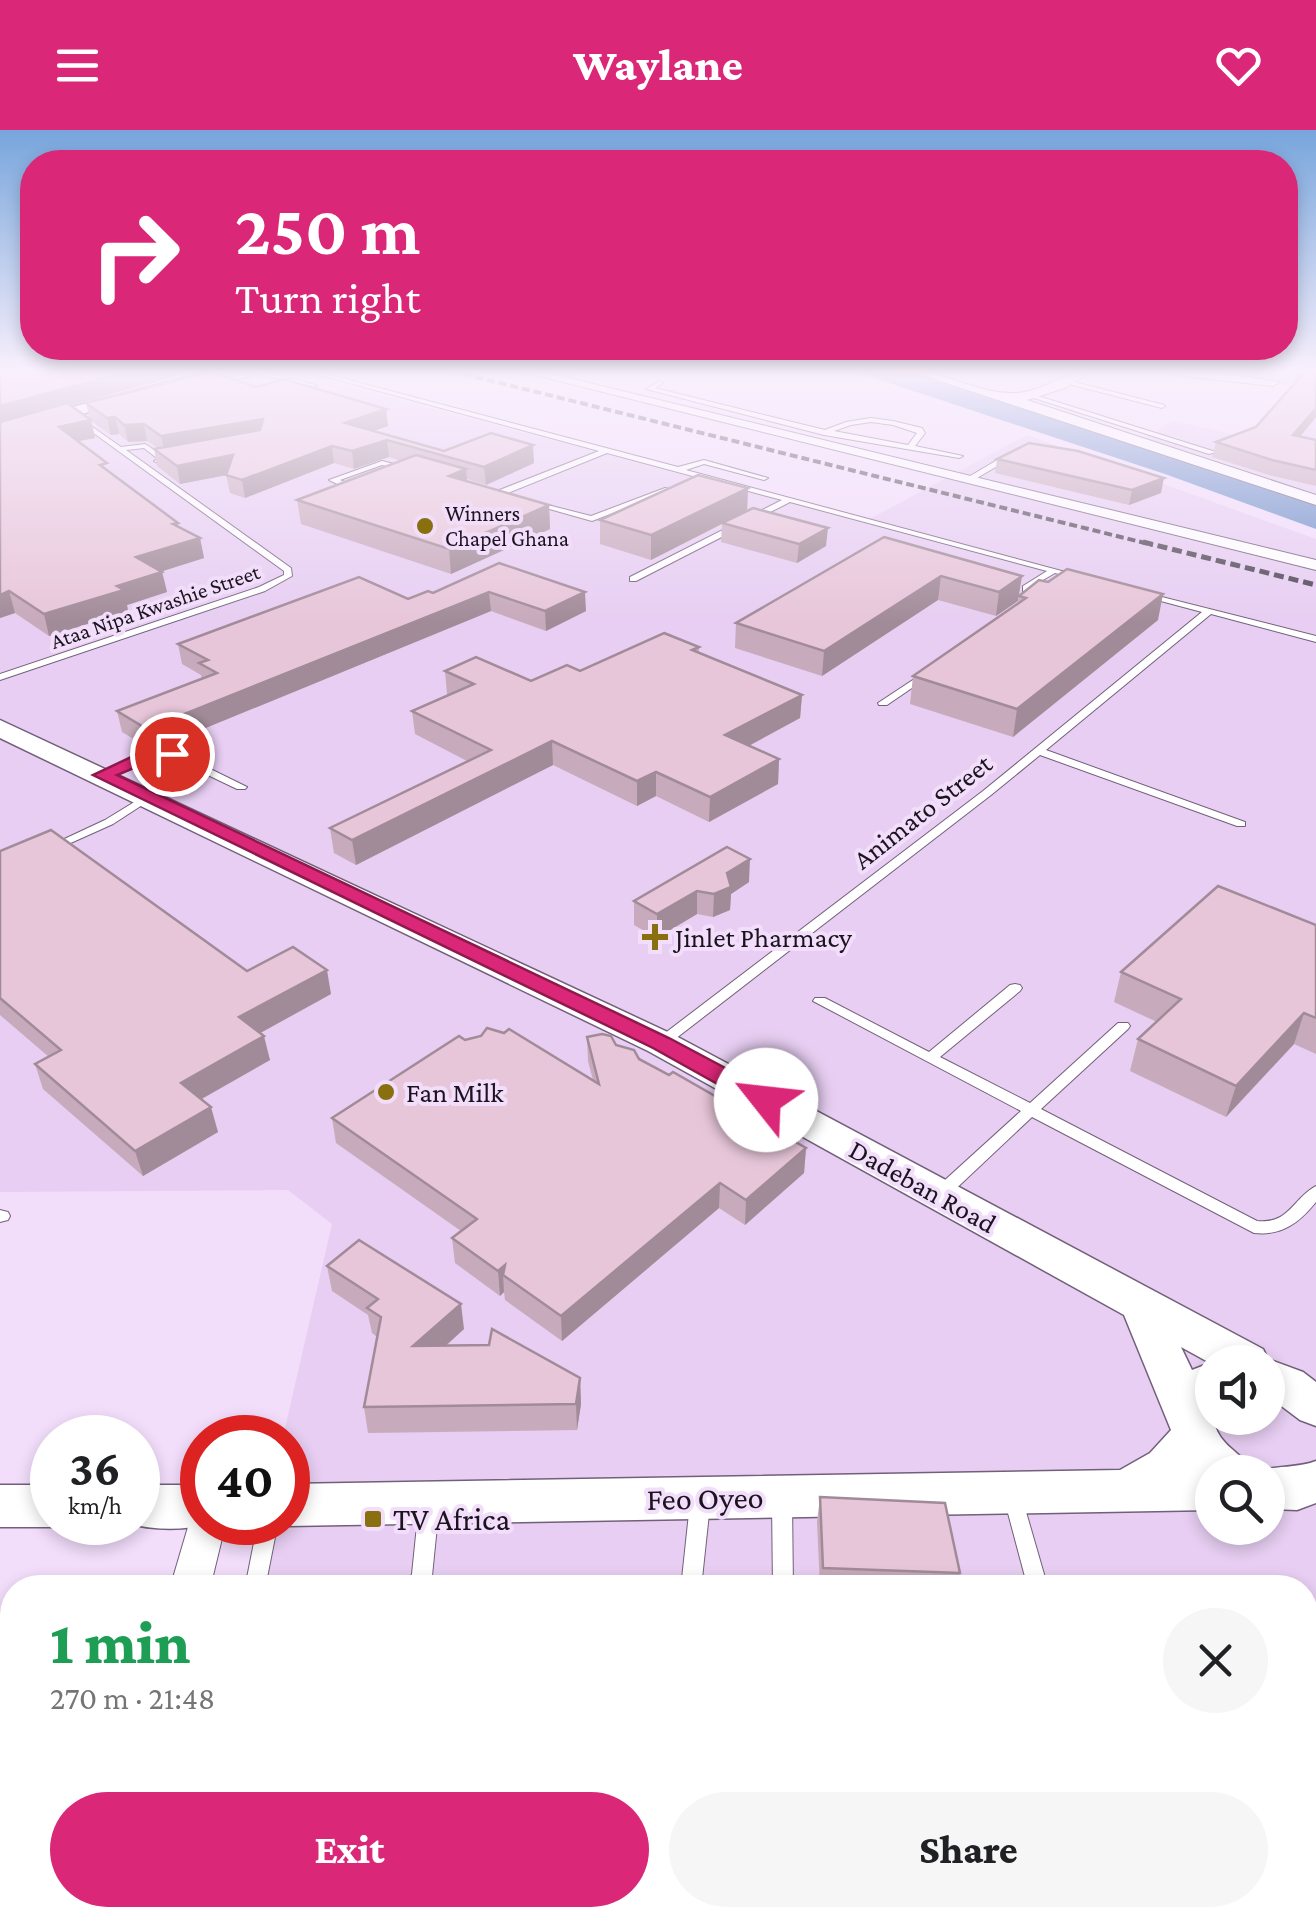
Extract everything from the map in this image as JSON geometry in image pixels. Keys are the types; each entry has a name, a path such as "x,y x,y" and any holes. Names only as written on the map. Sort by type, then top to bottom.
{"street":[{"path":"884,455 1316,565"},
{"path":"1180,455 1316,500"},
{"name":"Dadeban Road","path":"0,728 661,1043 1215,1345"},
{"path":"1142,1306 1195,1404"},
{"name":"Feo Oyeo","path":"1123,1490 1164,1471 1182,1454 1195,1418"},
{"path":"1200,1435 1202,1450 1213,1455"},
{"name":"Feo Oyeo","path":"310,1505 1195,1489"},
{"path":"0,1506 30,1506"},
{"path":"193,1575 201,1545"}],"lane":[{"name":"Ataa Nipa Kwashie Street","path":"0,677 262,589 288,576 288,570 129,455"},
{"path":"157,455 163,459"},
{"path":"500,493 595,455"},
{"path":"625,455 1093,580"},
{"path":"952,455 959,456"},
{"path":"969,479 1018,455"},
{"path":"143,465 183,456"},
{"path":"680,470 704,462 764,478"},
{"path":"362,492 333,480 382,463 418,471 403,478"},
{"path":"484,488 592,519 702,476"},
{"path":"633,579 788,500"},
{"path":"1009,581 1027,586 1054,570"},
{"path":"1008,618 1028,602 1027,586"},
{"path":"1132,590 1316,639"},
{"name":"Animato Street","path":"661,1043 1038,751 1208,611"},
{"path":"884,703 946,661"},
{"path":"1038,751 1241,824"},
{"path":"102,775 150,755 172,754 242,787"},
{"path":"36,854 109,822 149,796"},
{"path":"930,1058 1015,988"},
{"path":"820,1002 1254,1227 1270,1230 1284,1225 1316,1192"},
{"path":"940,1195 1122,1026"},
{"path":"1012,1492 1034,1575"},
{"path":"782,1496 783,1575"},
{"path":"692,1575 700,1498"},
{"path":"422,1575 429,1503"},
{"path":"257,1575 263,1545"}],"shaded area":[{"path":"0,455 608,455 864,522 990,455 1082,455 1316,539 1316,1575 252,1575 259,1545 310,1545 310,1415 288,1415 332,1224 288,1190 0,1192"},
{"path":"1188,455 1316,455 1316,495"}],"water":[{"path":"1107,455 1170,455 1316,502 1316,529"}],"building":[{"path":"0,455 96,455 107,463 100,465 178,523 173,524 200,538 136,557 162,572 117,586 124,590 44,614 9,591 0,595"},
{"path":"162,455 309,455 242,480 226,475 233,455 177,466"},
{"path":"416,455 466,469 449,476 549,505 449,549 297,500"},
{"path":"440,455 511,455 484,467"},
{"path":"1005,455 1090,455 1164,478 1132,490 997,459"},
{"path":"1256,455 1316,455 1316,470"},
{"path":"698,475 748,488 651,535 600,520"},
{"path":"753,508 828,528 799,544 722,523"},
{"path":"884,537 1022,576 999,592 941,576 824,651 736,623"},
{"path":"499,563 585,592 545,611 489,592 147,729 117,711 217,673 199,663 208,660 178,644 359,577 408,599 428,591 433,593"},
{"path":"1067,569 1163,594 1017,709 913,676 1026,598 1019,596 1039,580 1048,582"},
{"path":"664,633 699,647 692,650 802,695 725,735 779,759 710,797 656,772 637,781 552,741 352,840 330,828 491,750 412,711 474,684 445,671 476,657 531,681 567,665 580,671"},
{"path":"51,830 247,971 293,947 327,970 239,1017 264,1036 181,1083 211,1107 135,1151 35,1064 61,1050 0,998 0,851"},
{"path":"727,847 750,859 727,873 731,887 714,894 697,891 657,914 634,901"},
{"path":"1218,886 1316,925 1316,1018 1304,1013 1236,1086 1138,1039 1181,999 1121,972"},
{"path":"487,1028 504,1033 509,1029 599,1084 587,1037 611,1036 616,1045 634,1050 639,1059 669,1075 673,1072 806,1148 746,1200 720,1183 561,1316 503,1275 505,1265 498,1271 452,1238 477,1219 332,1118 459,1036 465,1040 481,1036"},
{"path":"359,1240 461,1304 413,1346 489,1345 492,1329 580,1378 576,1404 364,1407 381,1317 367,1308 378,1299 327,1266"},
{"path":"820,1497 945,1503 960,1573 823,1568"}],"railway":[{"path":"790,455 1153,545"},
{"path":"1143,542 1316,585"}],"place":[{"name":"Winners Chapel Ghana","path":"425,526"},
{"name":"Jinlet Pharmacy","path":"655,937"},
{"name":"Fan Milk","path":"386,1092"},
{"name":"TV Africa","path":"373,1519"}],"route":[{"path":"172,754 150,755 102,775 661,1043 766,1100"}]}
